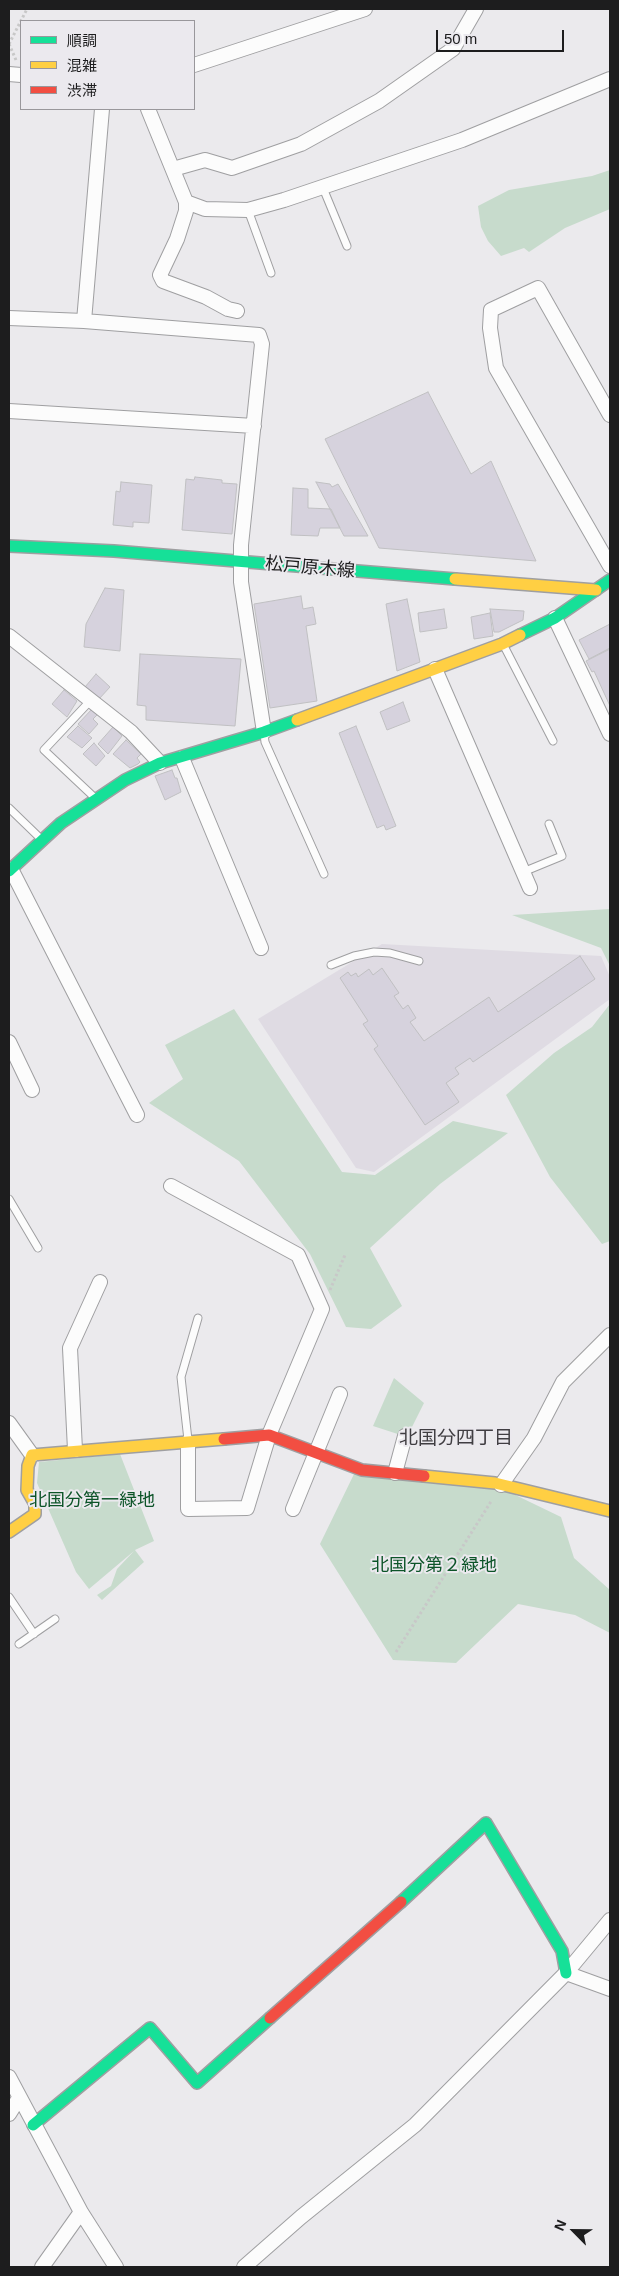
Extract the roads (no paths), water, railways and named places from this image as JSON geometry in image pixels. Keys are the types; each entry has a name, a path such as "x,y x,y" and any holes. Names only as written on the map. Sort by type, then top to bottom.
{"street":[{"path":"195,65 365,9"},
{"path":"173,169 205,160 232,168 300,144 379,101 453,48 476,9"},
{"path":"9,74 19,68"},
{"path":"186,202 205,209 248,210 323,188 462,140 610,79"},
{"path":"84,321 102,110"},
{"path":"148,110 186,202 186,212 177,239 160,274 163,281 206,296 228,309 237,311"},
{"path":"610,415 538,288 491,310 490,328 496,368 610,566"},
{"path":"9,318 84,321 259,335 262,344 241,545 241,582 264,732"},
{"path":"9,411 254,426"},
{"name":"松戸原木線","path":"9,546 114,551 610,591"},
{"path":"137,1115 9,869 61,823 125,780 160,763 264,732 502,644 554,618 610,580"},
{"path":"554,618 610,734"},
{"path":"9,636 131,732 160,763"},
{"path":"435,669 530,888"},
{"path":"182,758 261,948"},
{"path":"9,1042 32,1090"},
{"path":"171,1186 298,1255 322,1309 269,1435 247,1508 188,1509 188,1442"},
{"path":"75,1450 70,1348 100,1282"},
{"path":"501,1485 534,1438 563,1382 610,1335"},
{"path":"293,1508 340,1394"},
{"path":"9,1423 32,1455"},
{"path":"32,1455 269,1435 362,1470 501,1485 610,1512"},
{"path":"395,1473 405,1436"},
{"path":"9,1532 35,1514 36,1504 27,1490 28,1466 32,1455"},
{"path":"33,2125 150,2028 197,2083 363,1936 486,1823 562,1952 566,1973"},
{"path":"244,2267 301,2217 414,2125 566,1973 610,1920"},
{"path":"566,1973 610,1989"},
{"path":"9,2077 80,2212 116,2267"},
{"path":"9,2114 19,2098"},
{"path":"42,2267 80,2212"}],"lane":[{"path":"323,188 347,246"},
{"path":"248,210 271,273"},
{"path":"502,644 553,741"},
{"path":"91,700 44,750 96,800"},
{"path":"264,732 265,742 324,874"},
{"path":"9,808 41,839"},
{"path":"523,872 562,856 549,824"},
{"path":"331,966 354,956 374,952 390,953 419,961"},
{"path":"9,1199 38,1248"},
{"path":"188,1442 181,1377 198,1318"},
{"path":"9,1597 34,1634"},
{"path":"19,1644 55,1619"}],"district":[{"name":"北国分四丁目","path":"456,1439"}],"park label":[{"name":"北国分第一緑地","path":"92,1501"},
{"name":"北国分第２緑地","path":"434,1566"}]}
